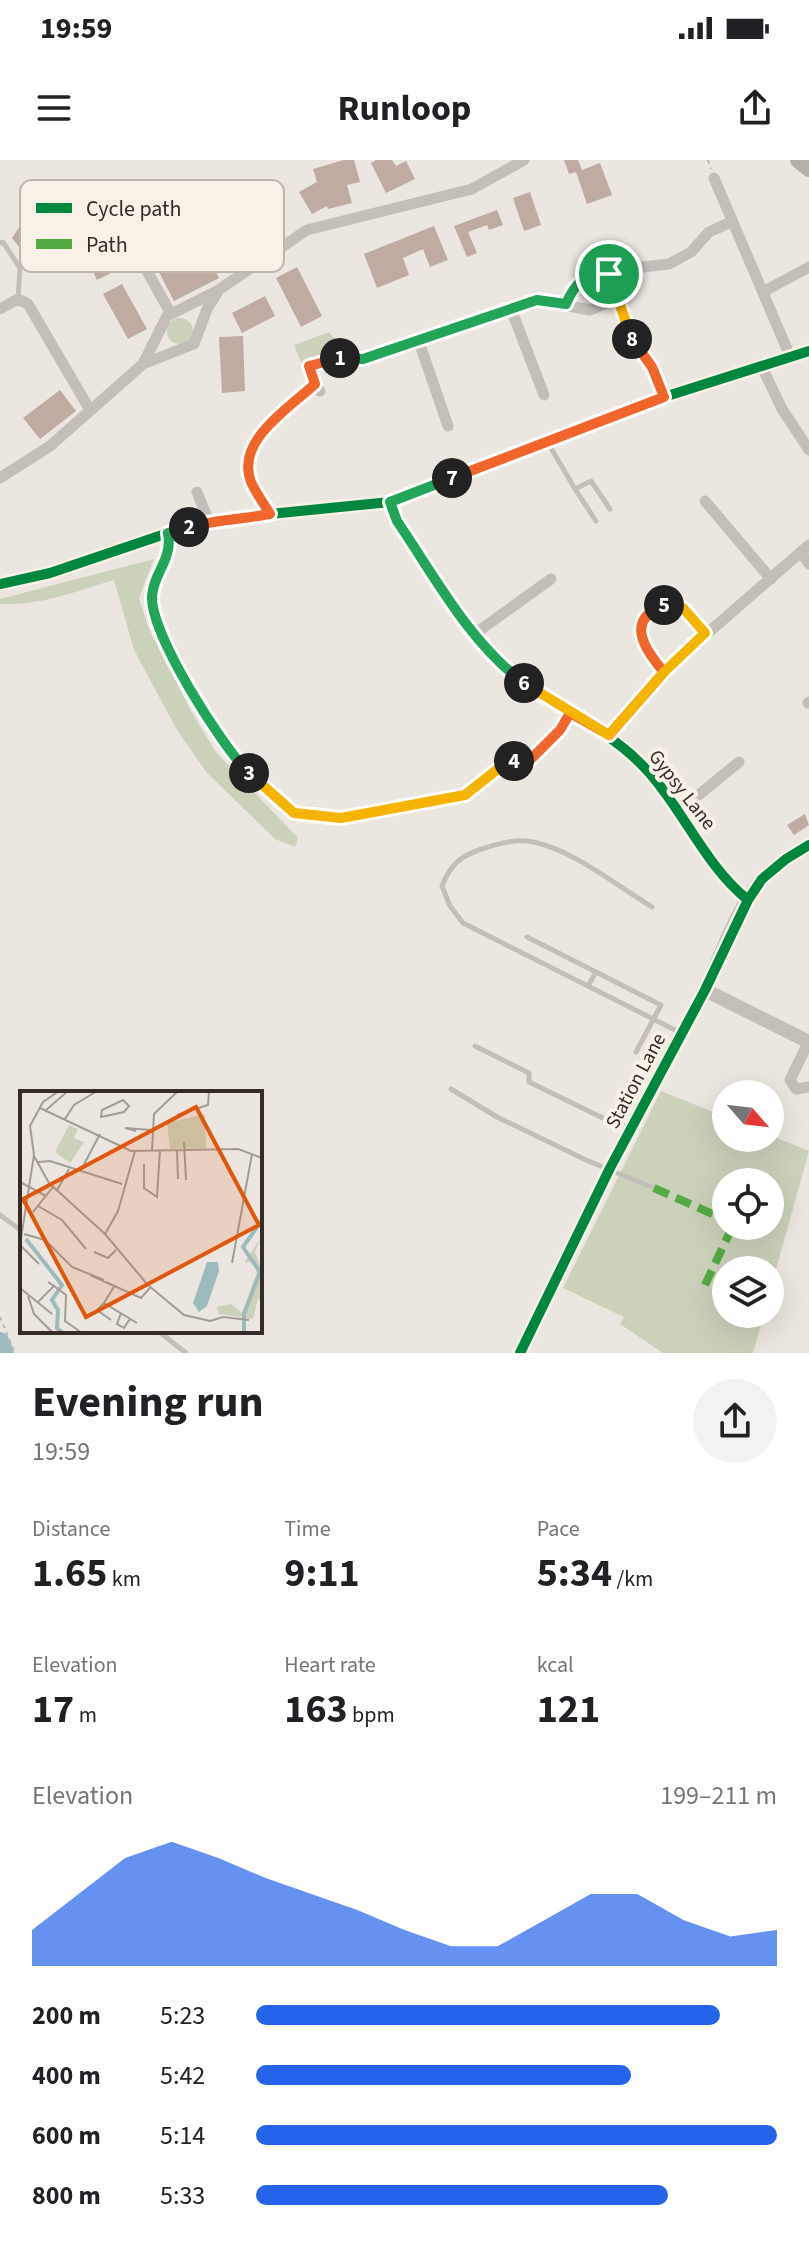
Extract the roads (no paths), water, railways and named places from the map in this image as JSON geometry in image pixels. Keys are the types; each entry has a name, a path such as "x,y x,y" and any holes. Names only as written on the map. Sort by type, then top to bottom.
{"main road":[{"path":"798,160 809,169"}],"street":[{"path":"284,246 307,230 472,189 524,160"},
{"path":"714,178 790,356"},
{"path":"566,304 574,286 582,279 617,270 669,264 691,252 709,232 731,222"},
{"path":"763,292 809,267"},
{"path":"150,272 176,312 193,316 199,328"},
{"path":"143,364 164,320 245,272"},
{"path":"609,274 632,339 652,367 664,397"},
{"path":"0,478 50,446 143,364 194,344 217,291"},
{"path":"0,309 18,299 28,304 90,410"},
{"path":"363,359 537,300 590,310 618,299"},
{"path":"511,309 544,395"},
{"path":"161,330 164,341 179,350"},
{"path":"418,339 448,426"},
{"path":"4,583 21,573 50,573 209,522 390,502 664,397 809,351"},
{"path":"761,365 782,409 809,450"},
{"path":"270,514 250,480 248,461 251,449 260,435 318,387"},
{"path":"197,492 209,522"},
{"path":"705,501 771,579"},
{"name":"Gypsy Lane","path":"390,502 397,521 473,635 507,671 536,693 609,735 640,763 679,811 728,883 748,900"},
{"path":"609,735 664,672 805,548 809,564"},
{"path":"473,635 551,579"},
{"path":"664,672 642,640 642,623 653,609 667,604 683,608 705,633"},
{"name":"Gypsy Lane","path":"679,811 739,762"},
{"name":"Station Lane","path":"520,1353 610,1168 705,990 748,900 762,879 809,845"},
{"path":"705,990 809,1042 790,1080 791,1086 796,1089 809,1087"}],"lane":[{"path":"0,243 3,242 20,268 18,299"},
{"path":"547,442 596,521"},
{"path":"575,489 591,481 610,509"},
{"path":"545,744 560,730 570,713"},
{"path":"652,907 559,850 526,841 463,854 448,869 442,886 450,906 463,923 682,1033"},
{"path":"527,937 661,1005 636,1052"},
{"path":"588,986 596,972"},
{"path":"475,1046 529,1073 529,1082 609,1121 631,1128"},
{"path":"609,1121 629,1083"},
{"path":"451,1089 497,1117 586,1160 654,1188"},
{"path":"0,1215 20,1230"},
{"path":"161,1333 186,1353"}],"waterway":[{"path":"0,1341 5,1353"}]}
